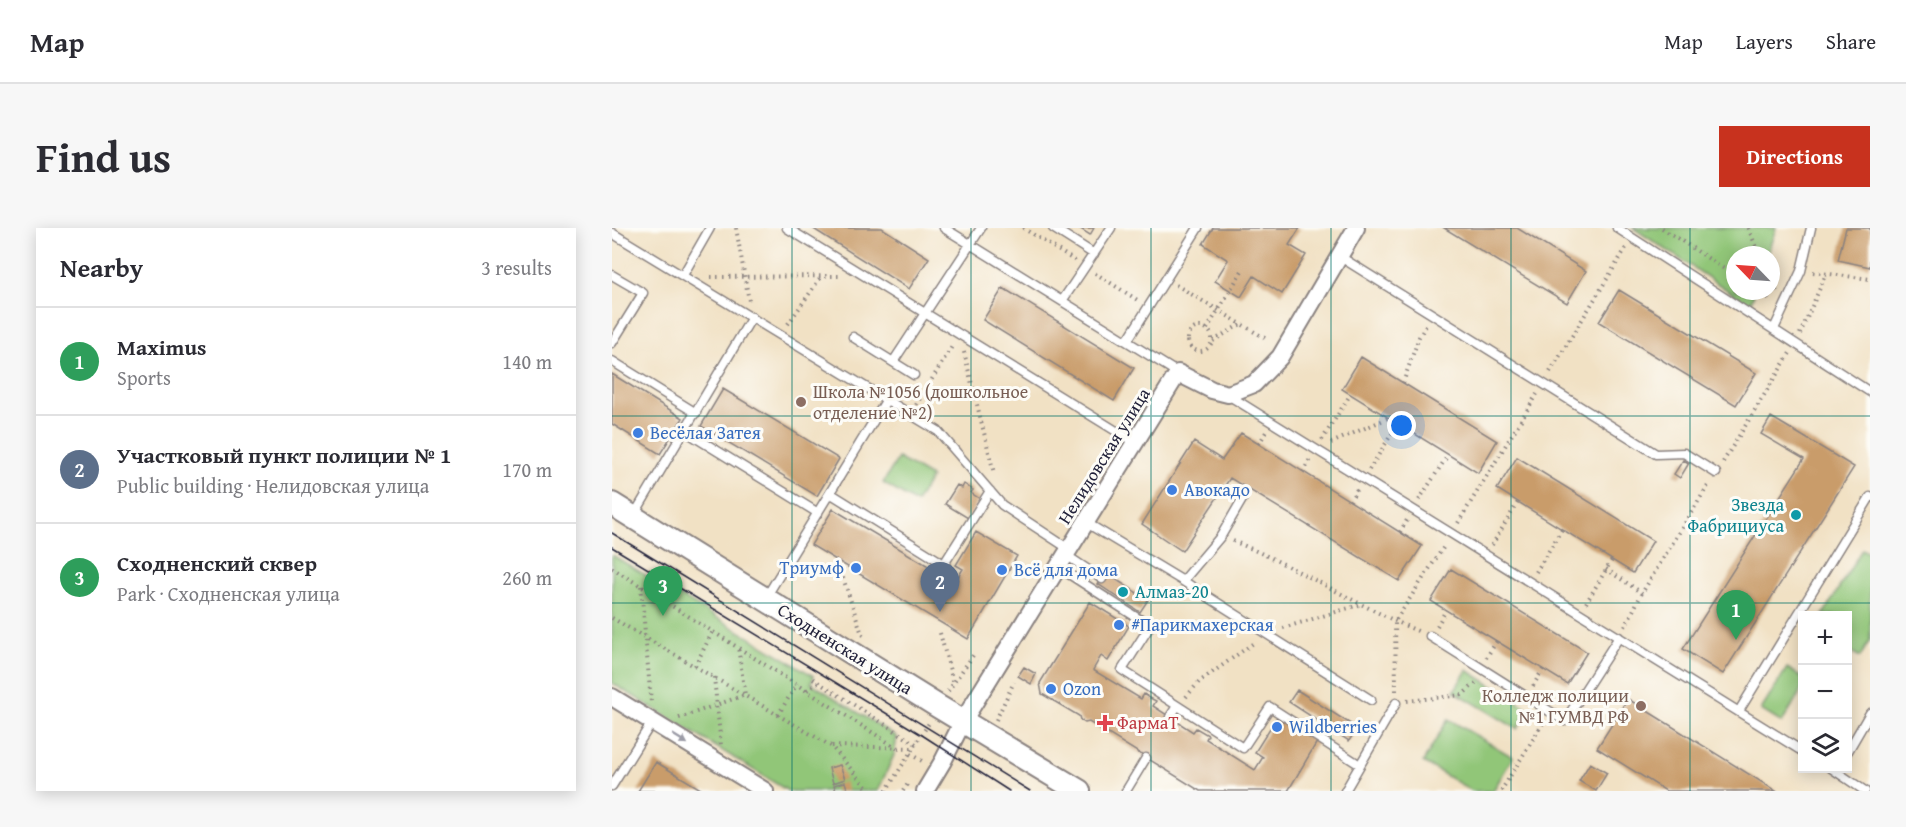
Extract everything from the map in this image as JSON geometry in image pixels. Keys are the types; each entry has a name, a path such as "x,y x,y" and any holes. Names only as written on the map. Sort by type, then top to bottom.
{"main road":[{"name":"Сходненская улица","path":"612,504 1079,791"}],"street":[{"path":"1178,373 1212,390 1228,394 1254,384 1280,357 1356,228"},
{"name":"Нелидовская улица","path":"925,791 938,771 963,721 1178,373"},
{"path":"612,697 765,791"}],"lane":[{"path":"683,275 710,228"},
{"path":"787,228 1134,442"},
{"path":"944,228 1178,373"},
{"path":"893,362 981,228"},
{"path":"1053,228 1094,254"},
{"path":"1062,301 1111,228"},
{"path":"1127,341 1198,228"},
{"path":"1617,228 1870,392"},
{"path":"1774,329 1801,271 1811,228"},
{"path":"612,234 700,285 938,431 1002,505 1150,626 1122,670 1243,748 1270,707 1360,765"},
{"path":"1339,256 1656,454 1684,453 1716,473"},
{"path":"612,275 643,293 612,343"},
{"path":"632,517 752,317"},
{"path":"853,338 914,375"},
{"path":"612,361 696,413"},
{"path":"1228,394 1798,748"},
{"path":"765,599 887,399"},
{"path":"685,431 818,513"},
{"path":"830,493 944,564 990,491"},
{"path":"1739,711 1870,497"},
{"path":"1183,581 1221,536 1243,498"},
{"path":"1085,522 1371,700"},
{"path":"1064,557 1102,579"},
{"path":"1430,636 1565,721 1619,637"},
{"path":"1345,791 1396,702"},
{"path":"1170,717 1177,706"},
{"path":"1852,744 1870,713"},
{"path":"612,786 655,724"},
{"path":"1126,791 1146,758"},
{"path":"1840,773 1865,791"}],"path":[{"path":"736,228 752,317"},
{"path":"1748,228 1756,246"},
{"path":"1665,229 1726,270"},
{"path":"1480,679 1462,695 1396,702 1395,621 1452,533 1632,238"},
{"path":"700,285 704,278 848,276 853,269"},
{"path":"1207,329 1243,269"},
{"path":"1801,271 1870,279"},
{"path":"1619,637 1642,593 1796,343 1826,274"},
{"path":"782,335 821,276"},
{"path":"1166,279 1268,340"},
{"path":"1194,350 1205,350 1212,342 1241,324"},
{"path":"1194,350 1188,342 1189,332 1197,327 1207,329 1212,342"},
{"path":"911,414 959,334"},
{"path":"959,334 1002,505"},
{"path":"1403,383 1419,336"},
{"path":"1190,357 1194,350"},
{"path":"1303,472 1350,395"},
{"path":"1316,449 1388,418"},
{"path":"1350,501 1398,424"},
{"path":"1400,532 1448,455"},
{"path":"1487,555 1518,502"},
{"path":"1530,582 1562,529"},
{"path":"1221,536 1263,553 1395,621 1430,636"},
{"path":"1580,613 1612,560"},
{"path":"612,568 897,748"},
{"path":"1606,569 1642,593"},
{"path":"841,572 862,634 872,640"},
{"path":"641,586 655,724 745,695"},
{"path":"1277,630 1362,604"},
{"path":"612,618 831,746 870,791"},
{"path":"695,666 713,631"},
{"path":"940,633 953,682"},
{"path":"1177,706 1199,682 1266,634"},
{"path":"1480,667 1497,641"},
{"path":"738,647 745,695"},
{"path":"941,682 949,690 974,654"},
{"path":"1539,677 1543,669"},
{"path":"714,677 722,750"},
{"path":"813,679 915,746"},
{"path":"996,721 1014,682"},
{"path":"807,690 818,683"},
{"path":"778,715 797,684"},
{"path":"1501,791 1550,712"},
{"path":"886,791 932,719"},
{"path":"831,746 897,748 915,746"},
{"path":"910,754 929,765"}],"green space":[{"path":"1633,228 1776,228 1770,246 1726,246 1726,289"},
{"path":"1742,300 1752,300 1750,305"},
{"path":"898,458 931,477 916,503 883,483"},
{"path":"1862,549 1870,554 1870,640 1860,657 1852,652 1852,611 1825,611"},
{"path":"612,555 814,676 811,683 897,737 894,755 878,791 788,791 612,683"},
{"path":"1787,668 1798,675 1798,696 1782,723 1761,710"},
{"path":"1467,670 1529,709 1517,729 1454,691"},
{"path":"1448,719 1513,757 1493,791 1472,791 1423,762"}],"building":[{"path":"812,228 882,228 929,258 909,289"},
{"path":"1079,228 1094,228 1090,235"},
{"path":"1213,228 1300,228 1289,245 1306,255 1282,294 1254,276 1241,297 1215,281 1228,260 1203,244"},
{"path":"1444,228 1517,228 1586,271 1567,303"},
{"path":"1846,228 1870,228 1870,267 1838,260"},
{"path":"1003,288 1134,368 1114,401 983,320"},
{"path":"1619,290 1756,373 1736,405 1599,322"},
{"path":"1361,357 1497,441 1478,473 1342,389"},
{"path":"612,374 683,418 660,454 612,424"},
{"path":"723,389 839,459 817,496 701,426"},
{"name":"Звезда Фабрициуса","path":"1771,417 1854,467 1723,674 1683,649 1804,459 1761,434"},
{"path":"1241,433 1422,546 1399,581 1230,478 1182,551 1142,524 1194,442 1222,460"},
{"path":"1517,457 1653,541 1633,573 1497,489"},
{"path":"1683,460 1689,463 1680,478 1674,474"},
{"path":"964,484 980,499 968,518 945,504 957,485 962,488"},
{"path":"833,509 955,582 963,569 956,565 976,532 1017,556 968,639 811,545"},
{"path":"1451,569 1587,652 1567,684 1431,601"},
{"name":"Алмаз-20","path":"1106,573 1148,600 1140,612 1098,584"},
{"path":"1090,602 1129,626 1108,661 1101,656 1093,670 1141,699 1144,694 1156,701 1153,706 1193,732 1196,728 1208,735 1206,739 1255,770 1263,757 1255,752 1277,717 1317,742 1288,791 1200,791 1089,722 1085,723 1080,720 1079,716 1042,694 1040,683"},
{"path":"1024,667 1036,674 1031,684 1018,676"},
{"path":"1297,690 1357,728 1349,741 1289,702"},
{"path":"1628,699 1776,791 1666,791 1597,748"},
{"path":"656,762 704,791 638,791"},
{"path":"1590,763 1607,773 1596,791 1579,781"},
{"path":"840,765 845,779 833,783 829,768"},
{"path":"845,782 848,791 836,791 834,785"}],"tram line":[{"path":"612,533 1030,791"},
{"path":"612,547 922,735 1009,791"}],"place":[{"name":"Школа №1056 (дошкольное отделение №2)","path":"801,402"},
{"name":"Весёлая Затея","path":"638,433"},
{"name":"Авокадо","path":"1172,490"},
{"name":"Звезда Фабрициуса","path":"1796,515"},
{"name":"Триумф","path":"856,568"},
{"name":"Всё для дома","path":"1002,570"},
{"name":"Алмаз-20","path":"1123,592"},
{"name":"Участковый пункт полиции № 1","path":"940,612"},
{"name":"Сходненский сквер","path":"663,616"},
{"name":"#Парикмахерская","path":"1119,625"},
{"name":"Maximus","path":"1736,640"},
{"name":"Ozon","path":"1051,689"},
{"name":"Колледж полиции №1 ГУМВД РФ","path":"1641,706"},
{"name":"ФармаТ","path":"1105,723"},
{"name":"Wildberries","path":"1277,727"}]}
